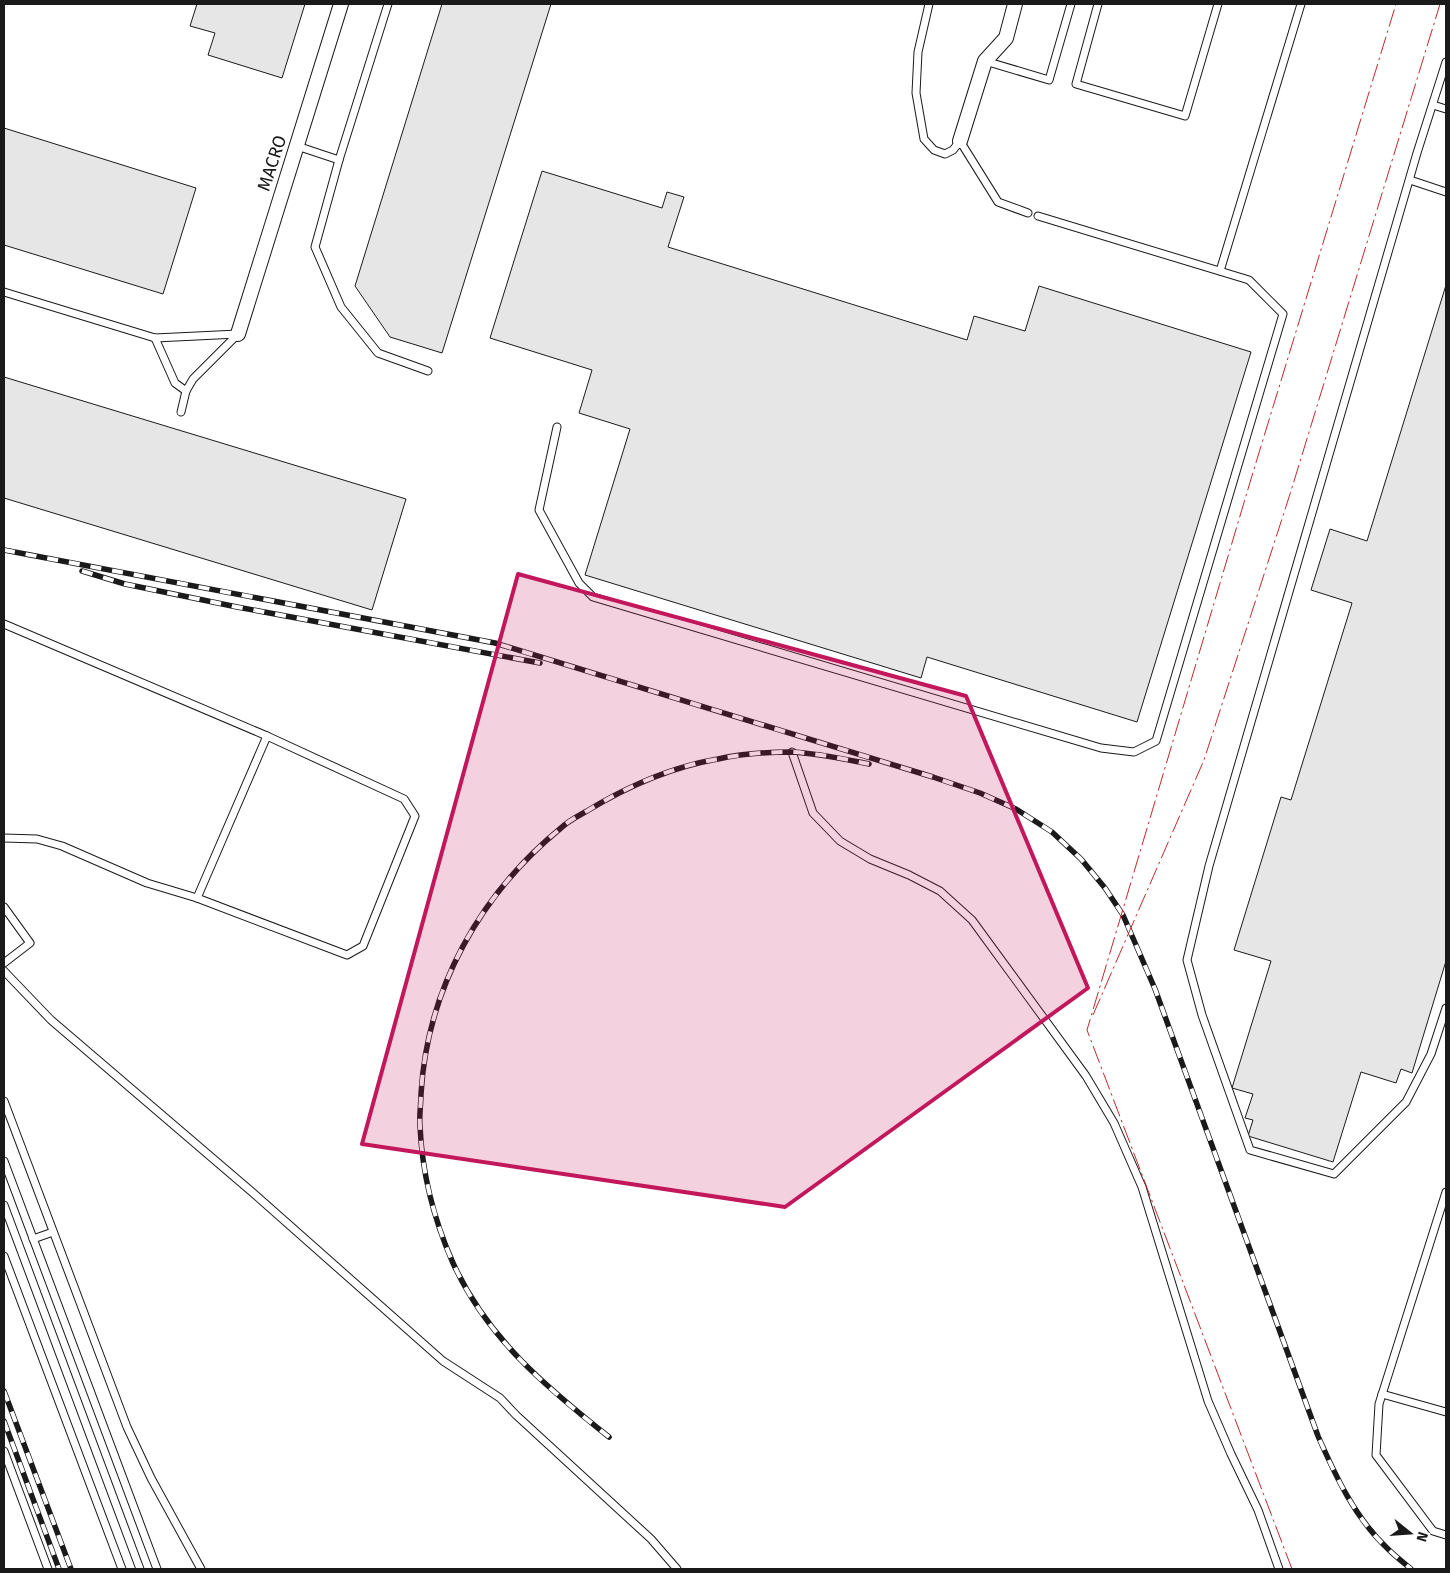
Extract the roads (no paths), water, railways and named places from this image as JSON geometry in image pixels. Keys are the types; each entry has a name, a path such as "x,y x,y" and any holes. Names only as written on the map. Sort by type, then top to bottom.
{"street":[{"name":"MACRO","path":"238,334 341,4"},
{"path":"960,140 985,61 1006,38 1016,4"}],"lane":[{"path":"388,4 339,160 315,247 341,307 378,354 428,371"},
{"path":"929,4 918,52 916,93 924,139 934,150 945,154 953,150 960,140 998,202 1028,212"},
{"path":"985,61 1049,80 1071,4"},
{"path":"1098,4 1076,84 1185,116 1218,4"},
{"path":"1220,271 1301,4"},
{"path":"1446,62 1209,866 1187,960 1202,1015 1250,1150 1334,1174 1406,1102 1431,1054 1446,1008"},
{"path":"1432,105 1446,109"},
{"path":"297,146 339,160"},
{"path":"1410,180 1446,192"},
{"path":"557,427 539,510 579,583 594,597 1092,746 1134,752 1156,741 1282,314 1249,280 1038,216"},
{"path":"4,292 155,338 238,334"},
{"path":"181,412 186,391 194,379 238,334"},
{"path":"155,338 175,383 186,391"},
{"path":"4,624 267,736 404,799 415,816 363,946 347,955 197,898 147,883 62,846 37,839 4,838"},
{"path":"197,898 267,736"},
{"path":"792,752 812,813 840,841 870,859 910,875 940,891 972,920 1086,1076 1114,1123 1142,1186 1208,1401 1258,1510 1279,1569"},
{"path":"4,907 30,943 4,962"},
{"path":"4,971 51,1020 252,1192 443,1361 500,1398 516,1415 651,1539 677,1569"},
{"path":"4,1101 127,1427 151,1478 201,1569"},
{"path":"4,1161 157,1569"},
{"path":"1446,1192 1379,1404 1376,1455 1433,1531 1446,1535"},
{"path":"4,1205 140,1569"},
{"path":"33,1239 53,1232"},
{"path":"4,1256 122,1569"},
{"path":"1382,1394 1446,1412"},
{"path":"4,1451 48,1569"}],"railway":[{"path":"4,550 495,643 933,777 980,793 1016,809 1052,832 1081,859 1105,888 1123,915 1155,989 1318,1436 1339,1482 1356,1510 1376,1537 1411,1569"},
{"path":"82,571 125,584 237,607 540,663"},
{"path":"609,1437 541,1380 501,1338 467,1290 446,1247 426,1179 421,1144 420,1118 425,1055 434,1017 447,981 463,946 483,913 532,854 564,825 618,793 667,772 727,757 791,752 830,756 869,764"},
{"path":"4,1391 71,1569"},
{"path":"4,1421 59,1569"}]}
